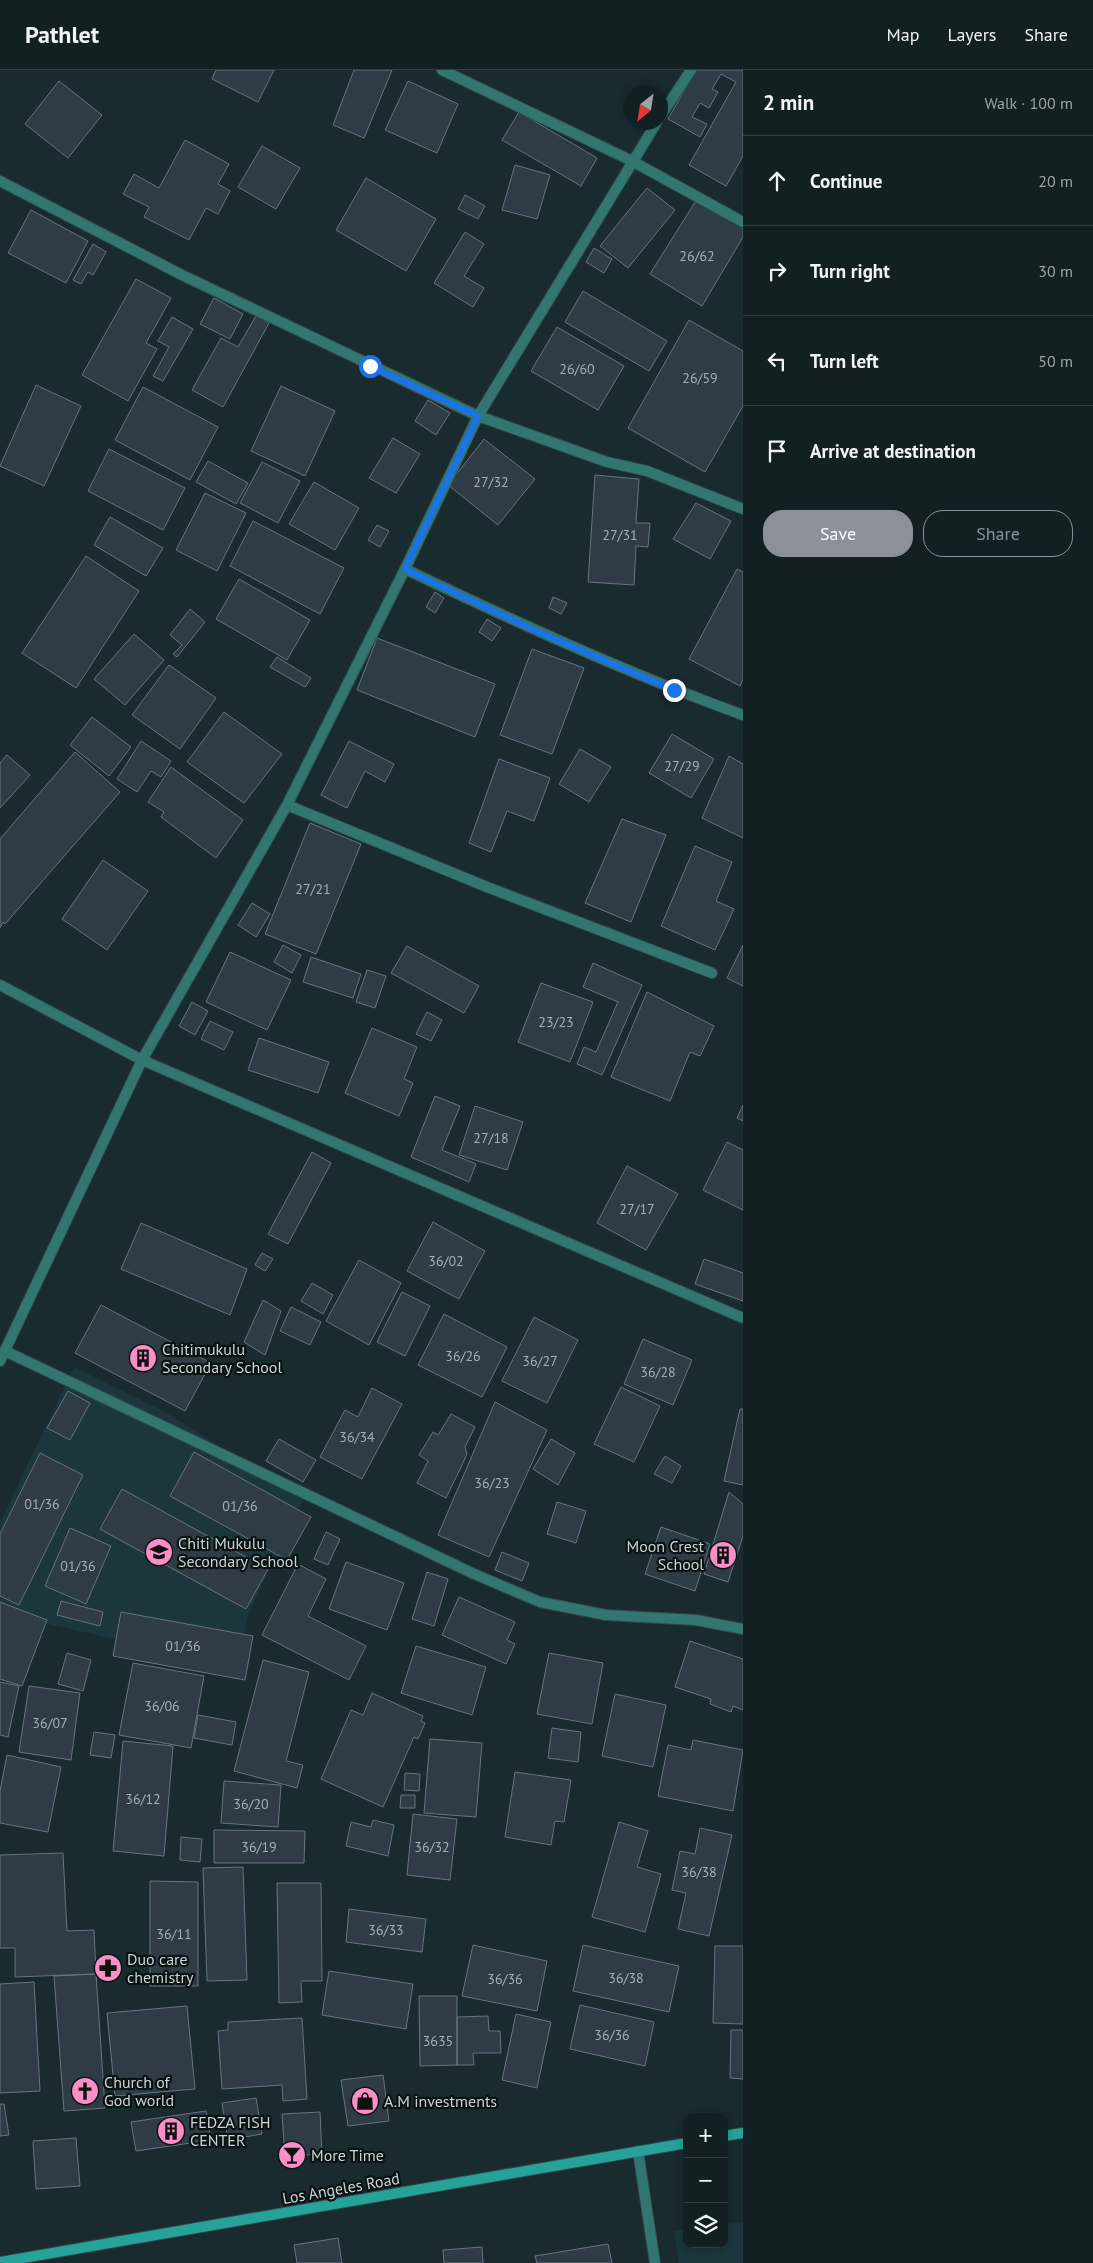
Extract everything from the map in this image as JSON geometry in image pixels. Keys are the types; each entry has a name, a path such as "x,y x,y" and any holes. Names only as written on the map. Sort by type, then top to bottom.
{"main road":[{"path":"728,2135 743,2133"},
{"name":"Los Angeles Road","path":"0,2262 683,2144"}],"street":[{"path":"442,70 632,161 743,222"},
{"path":"668,105 691,70"},
{"path":"652,130 478,416 405,569 287,805 142,1060 2,1356 472,1573 540,1602 606,1615 696,1620 743,1629"},
{"path":"0,182 182,275 478,416 607,462 647,471 743,509"},
{"path":"405,569 546,635 674,690 743,714"},
{"path":"287,805 487,887 712,973"},
{"path":"0,985 142,1060 743,1318"},
{"path":"638,2151 655,2263"}],"shaded area":[{"path":"74,1367 169,1414 304,1500 281,1543 247,1618 240,1667 201,1653 110,1638 44,1623 0,1602 0,1522"},
{"path":"743,2222 743,2263 679,2263 674,2231 683,2230 683,2248 728,2248 728,2224"}],"building":[{"path":"216,70 274,70 258,102 212,79"},
{"path":"354,70 392,70 364,138 333,125"},
{"path":"696,70 743,70 743,156 726,186 689,165 736,82 721,74 712,89 718,92 709,108 700,103 692,117 707,124 700,137 668,119"},
{"path":"59,81 102,115 68,158 25,124"},
{"path":"408,81 458,104 437,153 385,130"},
{"path":"519,112 597,158 581,186 502,140"},
{"path":"185,140 229,164 218,184 230,191 218,214 206,208 189,240 144,217 149,207 123,194 134,174 159,188"},
{"path":"262,146 300,168 276,209 238,187"},
{"path":"515,165 550,175 537,219 502,210"},
{"path":"366,178 436,219 406,271 336,230"},
{"path":"647,188 675,210 628,268 600,246"},
{"path":"465,195 485,206 478,219 458,209"},
{"path":"697,199 743,226 743,237 702,306 650,274"},
{"path":"31,210 88,241 66,283 8,253"},
{"path":"465,232 484,244 464,276 484,288 473,307 434,283"},
{"path":"93,244 106,252 93,275 88,272 81,284 73,280"},
{"path":"594,248 612,259 604,273 586,262"},
{"path":"136,279 171,298 146,343 157,349 128,401 82,375"},
{"path":"583,291 667,341 649,371 565,322"},
{"path":"214,298 243,314 230,339 200,324"},
{"path":"256,316 269,323 223,407 192,390 221,338 238,347"},
{"path":"172,317 193,329 163,381 153,376 169,347 158,341"},
{"path":"689,320 743,351 743,406 705,472 628,428"},
{"path":"557,327 624,366 598,410 531,371"},
{"path":"36,385 81,406 44,486 0,466"},
{"path":"281,386 335,411 305,476 251,451"},
{"path":"143,387 218,427 190,480 115,440"},
{"path":"428,400 450,413 436,435 415,421"},
{"path":"393,438 420,454 396,493 369,478"},
{"path":"484,439 535,479 498,525 448,485"},
{"path":"109,449 185,488 163,530 88,491"},
{"path":"208,461 248,483 236,504 196,482"},
{"path":"262,462 300,481 278,523 240,503"},
{"path":"595,475 639,479 636,523 650,523 648,547 636,546 634,585 588,582"},
{"path":"314,482 359,508 335,550 289,524"},
{"path":"205,493 246,513 217,571 176,550"},
{"path":"696,503 731,521 710,559 673,539"},
{"path":"110,517 163,548 146,576 94,545"},
{"path":"253,521 344,568 320,614 230,566"},
{"path":"377,525 389,531 380,547 368,540"},
{"path":"86,556 139,591 76,688 22,653"},
{"path":"737,569 743,572 743,679 740,686 689,659"},
{"path":"239,579 310,620 287,660 216,619"},
{"path":"435,592 444,598 435,613 426,607"},
{"path":"553,597 567,603 561,614 549,608"},
{"path":"190,609 205,622 177,657 173,654 182,645 170,635"},
{"path":"487,619 501,628 492,641 479,632"},
{"path":"134,634 164,660 125,705 94,679"},
{"path":"377,638 495,684 475,737 357,690"},
{"path":"532,649 584,668 552,754 500,735"},
{"path":"277,657 311,678 305,687 270,667"},
{"path":"169,665 216,698 180,749 132,715"},
{"path":"224,712 282,754 244,803 187,762"},
{"path":"92,717 131,747 109,776 70,745"},
{"path":"672,734 714,759 691,798 649,773"},
{"path":"141,741 171,761 161,777 151,771 137,792 117,779"},
{"path":"349,741 394,764 385,782 365,771 347,808 321,795"},
{"path":"580,749 611,767 589,802 559,784"},
{"path":"75,752 120,792 5,924 3,922 0,928 0,839"},
{"path":"7,755 30,775 0,808 0,763"},
{"path":"729,756 743,764 743,838 702,818"},
{"path":"499,759 550,778 534,821 507,811 491,852 469,843"},
{"path":"171,767 243,820 216,858 161,817 164,812 148,802"},
{"path":"622,819 666,835 631,922 585,903"},
{"path":"310,823 361,844 316,954 265,934"},
{"path":"695,846 732,862 716,901 734,909 715,950 661,926"},
{"path":"103,860 148,891 107,950 62,919"},
{"path":"252,903 270,914 256,937 238,925"},
{"path":"283,945 301,955 292,973 274,962"},
{"path":"743,945 743,986 727,978"},
{"path":"407,946 479,986 464,1013 391,973"},
{"path":"230,952 291,980 267,1030 206,1002"},
{"path":"311,957 361,974 353,998 303,982"},
{"path":"593,963 642,985 602,1075 577,1064 584,1047 596,1052 618,1002 583,987"},
{"path":"367,970 386,976 375,1008 356,1002"},
{"path":"541,983 593,1002 570,1062 518,1042"},
{"path":"647,992 714,1026 700,1056 690,1052 670,1101 611,1077"},
{"path":"192,1002 208,1011 195,1035 179,1026"},
{"path":"427,1012 442,1020 431,1041 416,1034"},
{"path":"210,1021 233,1032 224,1050 201,1039"},
{"path":"372,1028 417,1047 404,1079 413,1083 399,1116 345,1093"},
{"path":"259,1038 329,1062 318,1093 248,1070"},
{"path":"435,1096 460,1106 442,1150 476,1164 469,1182 411,1157"},
{"path":"743,1105 743,1121 737,1118"},
{"path":"475,1106 523,1122 507,1170 459,1155"},
{"path":"727,1142 743,1150 743,1210 703,1190"},
{"path":"312,1152 331,1163 288,1244 268,1234"},
{"path":"627,1166 678,1194 646,1250 597,1223"},
{"path":"433,1222 485,1251 459,1299 407,1271"},
{"name":"Chitimukulu Secondary School","path":"141,1223 247,1269 230,1315 121,1269"},
{"path":"262,1253 273,1259 265,1271 255,1265"},
{"path":"704,1259 743,1273 743,1301 695,1284"},
{"path":"359,1260 401,1283 369,1345 326,1321"},
{"path":"312,1283 333,1295 323,1314 301,1301"},
{"path":"402,1292 430,1306 405,1356 377,1342"},
{"name":"Chitimukulu Secondary School","path":"263,1300 281,1311 265,1355 244,1342"},
{"name":"Chitimukulu Secondary School","path":"101,1305 211,1363 185,1411 75,1353"},
{"path":"291,1307 321,1322 310,1345 280,1331"},
{"path":"444,1314 507,1347 482,1397 418,1365"},
{"path":"534,1317 578,1340 547,1403 502,1381"},
{"path":"643,1339 692,1360 673,1405 624,1384"},
{"path":"621,1387 660,1406 634,1462 594,1444"},
{"path":"372,1388 402,1404 362,1479 320,1457 345,1410 358,1417"},
{"path":"68,1391 90,1403 70,1440 47,1428"},
{"path":"495,1402 547,1430 489,1557 438,1535"},
{"path":"740,1409 743,1409 743,1485 724,1481"},
{"path":"451,1414 475,1427 465,1447 467,1454 446,1498 417,1483 428,1461 419,1455 433,1432 438,1435"},
{"path":"279,1439 316,1460 303,1482 266,1461"},
{"path":"551,1439 575,1453 558,1485 533,1469"},
{"path":"194,1452 311,1517 287,1560 170,1496"},
{"path":"40,1453 83,1475 19,1605 0,1596 0,1534"},
{"path":"665,1456 681,1466 672,1483 654,1474"},
{"path":"122,1489 268,1569 246,1609 100,1529"},
{"name":"Moon Crest School","path":"729,1492 743,1504 743,1536 728,1582 704,1574"},
{"path":"557,1502 586,1511 576,1543 547,1534"},
{"path":"661,1527 710,1544 695,1591 645,1574"},
{"path":"70,1528 111,1546 86,1604 45,1586"},
{"path":"326,1532 340,1539 328,1565 314,1559"},
{"path":"502,1552 529,1563 522,1581 495,1570"},
{"path":"346,1562 404,1583 387,1630 329,1609"},
{"path":"298,1564 326,1579 308,1616 366,1646 349,1680 262,1635"},
{"path":"427,1572 448,1579 434,1626 412,1619"},
{"path":"459,1597 515,1622 507,1640 515,1644 506,1664 442,1635"},
{"path":"61,1601 103,1612 100,1626 57,1615"},
{"path":"0,1602 47,1620 22,1686 0,1679"},
{"path":"121,1612 253,1636 245,1680 113,1656"},
{"path":"690,1641 743,1659 743,1710 733,1706 731,1712 710,1704 711,1699 675,1687"},
{"path":"416,1646 486,1667 472,1715 401,1693"},
{"path":"67,1653 91,1660 83,1691 58,1684"},
{"path":"549,1653 603,1663 592,1724 537,1714"},
{"path":"263,1660 309,1672 286,1761 303,1765 297,1788 234,1771"},
{"path":"133,1663 204,1676 191,1748 119,1735"},
{"path":"0,1682 19,1686 8,1737 0,1735"},
{"path":"29,1686 80,1693 71,1760 19,1752"},
{"path":"372,1693 423,1716 421,1721 425,1723 418,1739 414,1737 383,1807 321,1779 351,1710 363,1715"},
{"path":"615,1694 666,1705 653,1767 602,1756"},
{"path":"198,1715 236,1722 232,1745 194,1738"},
{"path":"552,1728 581,1732 578,1762 548,1758"},
{"path":"94,1732 115,1735 111,1758 90,1755"},
{"path":"430,1739 482,1743 476,1817 424,1813"},
{"path":"693,1740 743,1750 733,1811 658,1796 668,1745 691,1750"},
{"path":"123,1741 173,1746 164,1856 113,1851"},
{"path":"7,1755 61,1767 48,1832 0,1823 0,1791"},
{"path":"515,1772 571,1780 564,1822 555,1821 551,1845 505,1837"},
{"path":"405,1773 420,1774 419,1791 404,1790"},
{"path":"224,1781 281,1785 278,1827 221,1823"},
{"path":"401,1795 415,1795 415,1808 400,1808"},
{"path":"413,1814 457,1819 450,1880 407,1875"},
{"path":"373,1820 394,1825 388,1856 346,1846 351,1822 371,1827"},
{"path":"619,1822 648,1831 637,1867 661,1874 645,1932 592,1917"},
{"path":"700,1828 732,1835 709,1936 678,1929 686,1893 672,1890 680,1851 695,1854"},
{"path":"214,1830 305,1831 304,1863 214,1863"},
{"path":"181,1837 202,1839 200,1862 180,1860"},
{"path":"63,1853 67,1931 94,1930 96,1974 15,1977 15,1948 0,1948 0,1855"},
{"path":"243,1867 247,1980 207,1981 203,1868"},
{"path":"150,1881 198,1882 198,1986 150,1986"},
{"path":"277,1883 321,1883 322,1981 301,1981 302,2002 279,2003"},
{"path":"349,1909 426,1919 422,1952 346,1942"},
{"path":"473,1945 547,1961 537,2011 462,1996"},
{"path":"583,1945 679,1966 669,2012 573,1991"},
{"path":"715,1946 743,1946 743,2024 713,2023"},
{"path":"329,1971 413,1984 406,2029 322,2015"},
{"path":"96,1974 105,2108 64,2111 54,1976"},
{"path":"34,1982 40,2091 0,2093 0,1984"},
{"path":"419,1996 457,1996 457,2065 420,2066"},
{"path":"580,2005 654,2022 645,2066 570,2049"},
{"path":"187,2006 195,2089 115,2096 107,2013"},
{"path":"516,2014 551,2022 537,2088 502,2080"},
{"path":"488,2016 489,2031 500,2031 501,2053 473,2053 474,2065 457,2065 457,2017"},
{"path":"302,2018 307,2099 283,2101 282,2085 222,2089 218,2031 228,2030 228,2022"},
{"path":"731,2030 743,2030 743,2079 730,2078"},
{"name":"A.M investments","path":"383,2075 389,2121 348,2126 341,2080"},
{"path":"256,2098 262,2134 228,2140 222,2103"},
{"path":"0,2104 4,2104 9,2135 0,2136"},
{"name":"FEDZA FISH CENTER","path":"206,2111 211,2140 136,2151 131,2122"},
{"path":"320,2112 322,2154 285,2156 282,2114"},
{"path":"76,2138 80,2186 36,2189 33,2141"},
{"path":"338,2238 342,2263 297,2263 294,2245"},
{"path":"608,2244 612,2263 537,2263 535,2256"},
{"path":"482,2247 483,2263 444,2263 443,2250"}],"place":[{"name":"Chitimukulu Secondary School","path":"143,1358"},
{"name":"Chiti Mukulu Secondary School","path":"159,1552"},
{"name":"Moon Crest School","path":"723,1555"},
{"name":"Duo care chemistry","path":"108,1968"},
{"name":"Church of God world","path":"85,2091"},
{"name":"A.M investments","path":"365,2101"},
{"name":"FEDZA FISH CENTER","path":"171,2131"},
{"name":"More Time","path":"292,2155"}],"route":[{"path":"370,366 478,416 405,569 536,631 674,690"}]}
